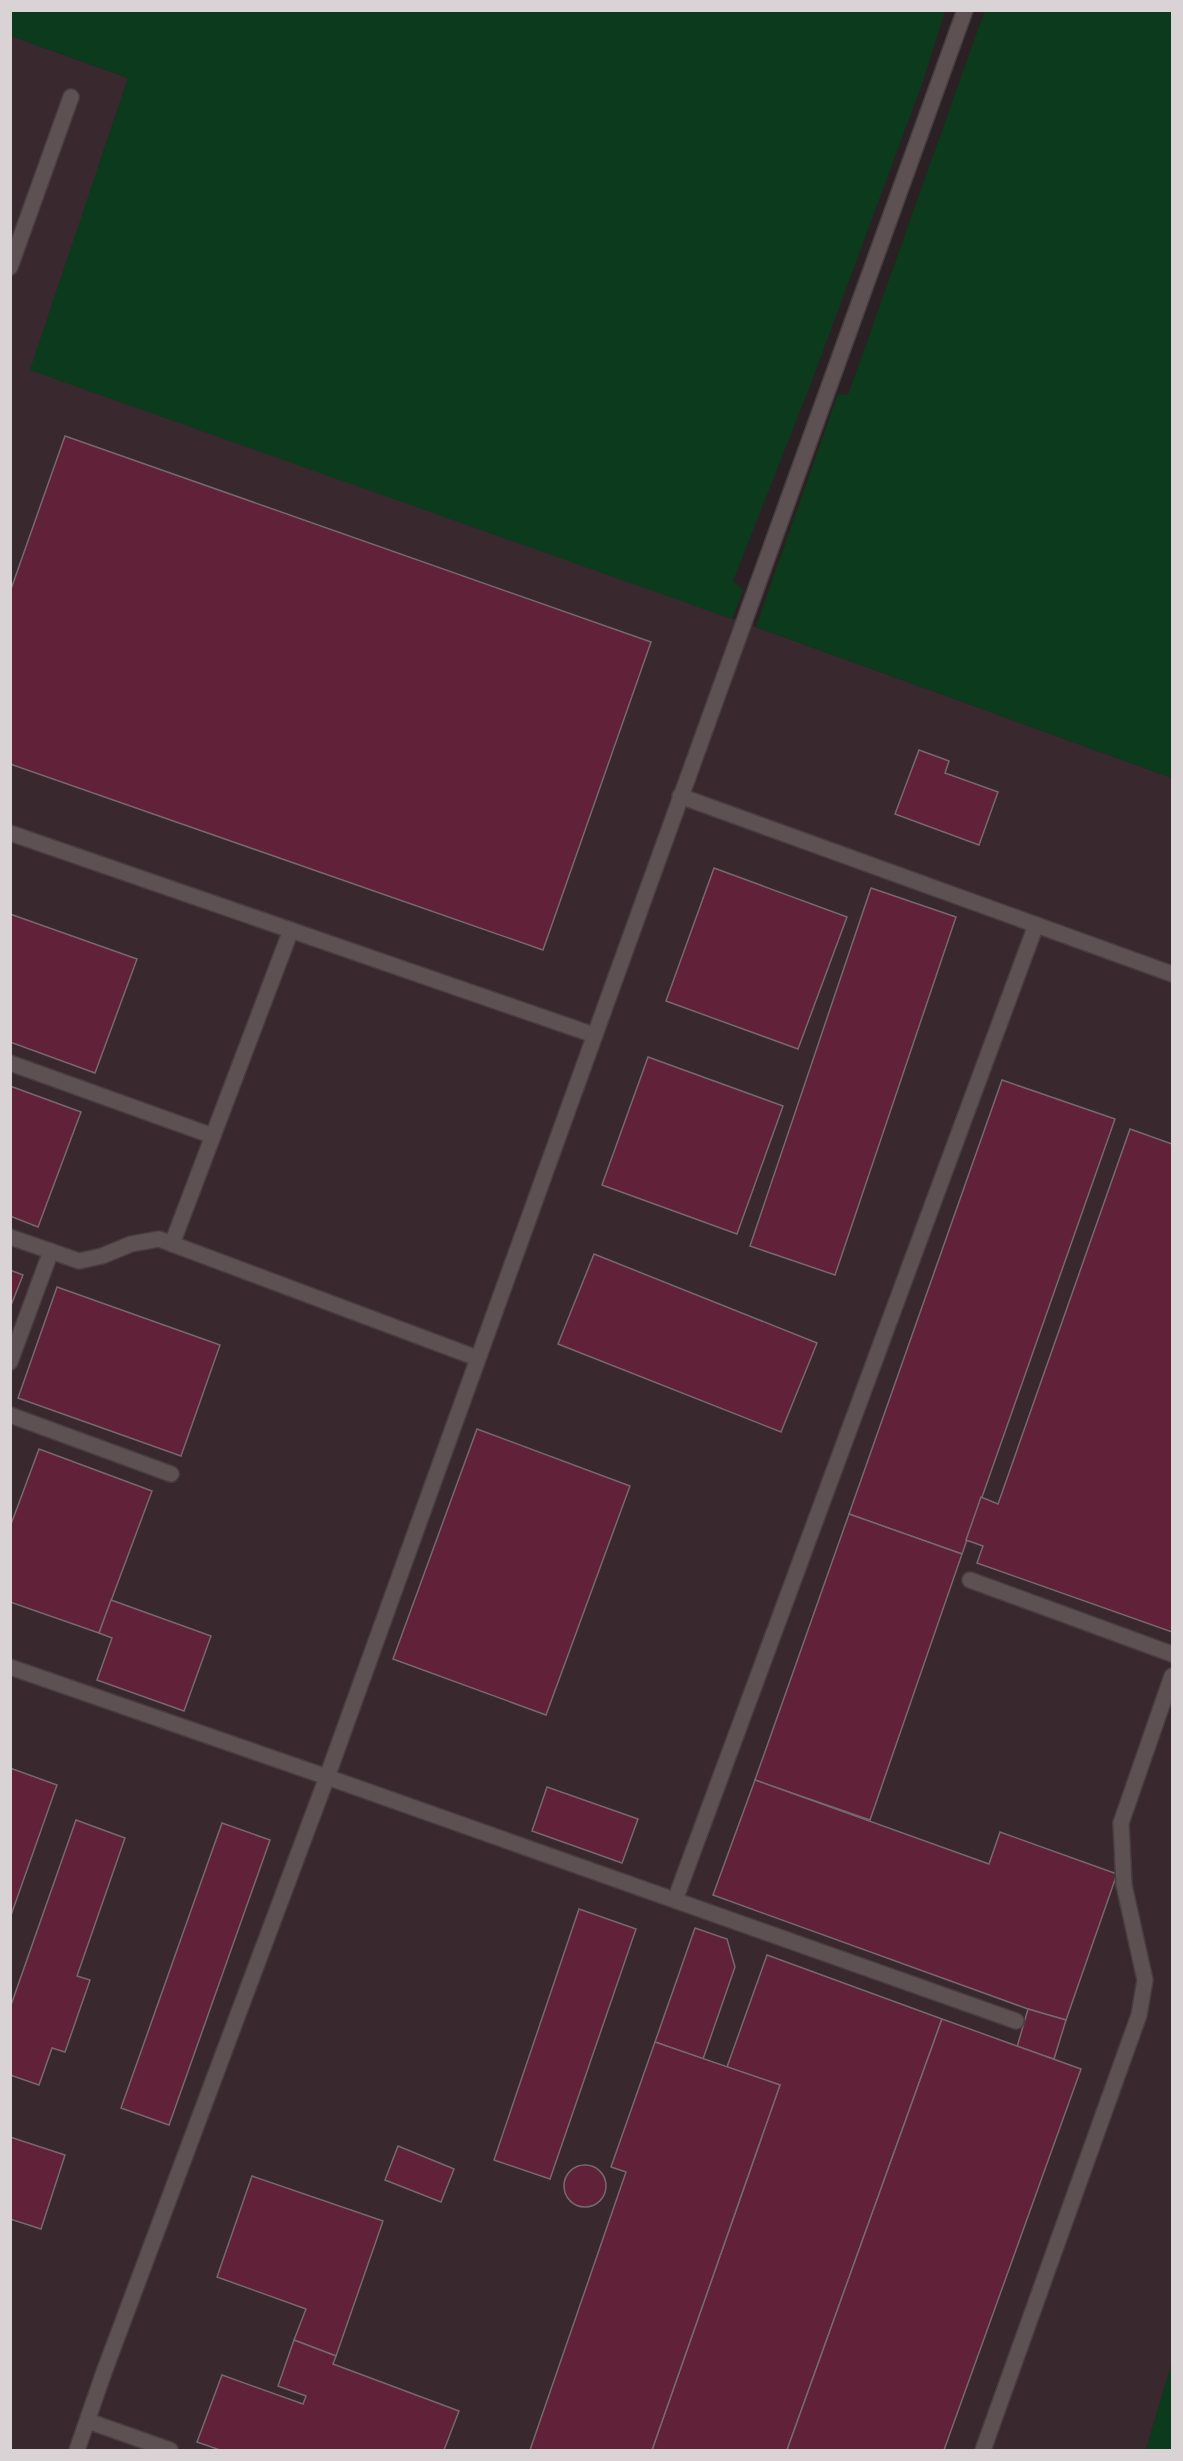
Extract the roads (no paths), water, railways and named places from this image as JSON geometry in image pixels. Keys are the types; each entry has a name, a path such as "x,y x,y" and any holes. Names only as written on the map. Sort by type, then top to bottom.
{"lane":[{"path":"77,2451 327,1777 965,10"},
{"path":"10,267 71,97"},
{"path":"680,796 1173,974"},
{"path":"10,832 594,1035"},
{"path":"675,1900 1036,925"},
{"path":"172,1244 291,930"},
{"path":"10,1063 213,1136"},
{"path":"10,1237 79,1261 102,1256 131,1244 159,1239 477,1358"},
{"path":"10,1362 51,1251"},
{"path":"10,1415 171,1474"},
{"path":"970,1580 1173,1654"},
{"path":"10,1667 1016,2021"},
{"path":"983,2451 1139,2015 1144,1980 1124,1885 1122,1823 1173,1676"},
{"path":"87,2421 170,2451"}]}
